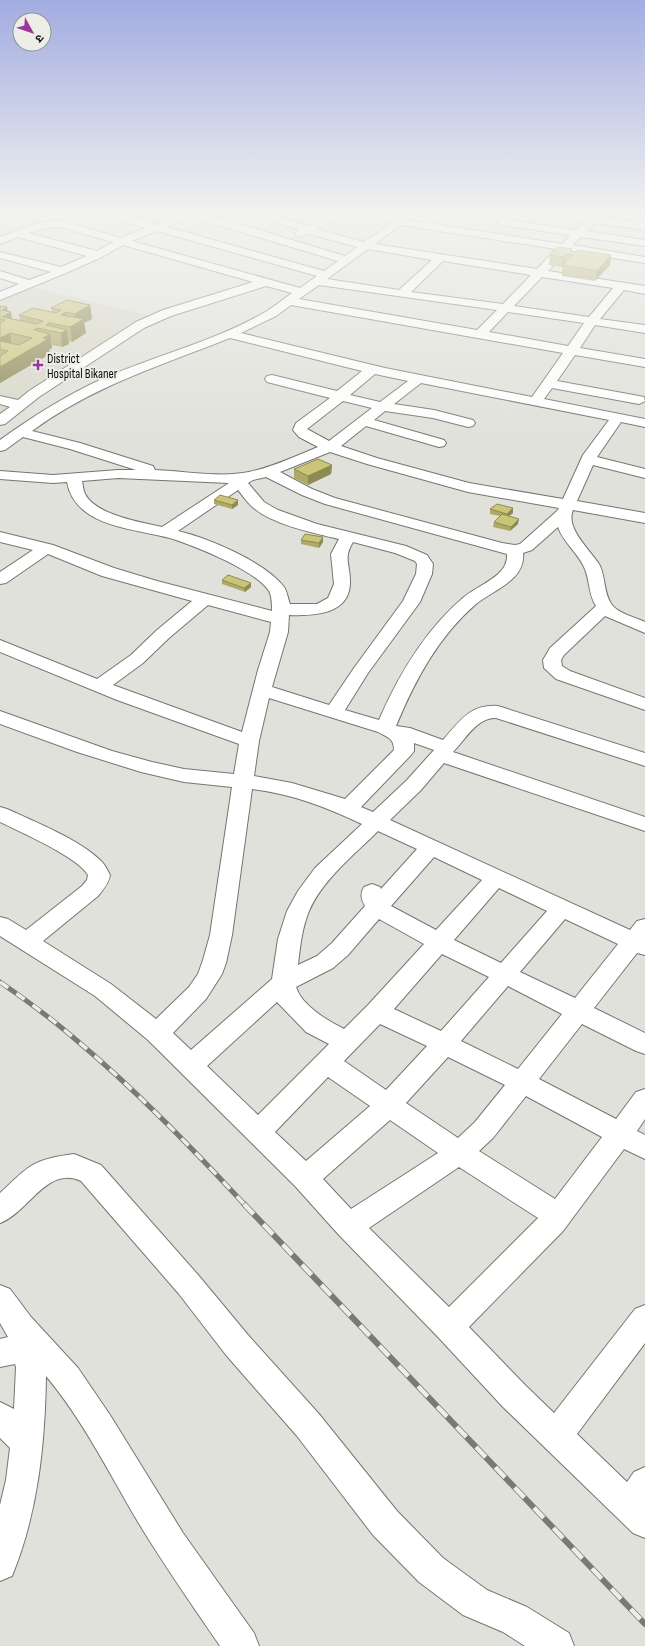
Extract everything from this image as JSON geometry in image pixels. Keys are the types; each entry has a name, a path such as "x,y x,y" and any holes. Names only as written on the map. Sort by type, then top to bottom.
{"street":[{"path":"0,296 17,289"},
{"path":"0,420 100,351 152,319 241,289"},
{"path":"290,289 302,292"},
{"path":"0,446 71,400 107,382 230,334 272,313 307,289"},
{"path":"375,289 406,295 645,329"},
{"path":"389,319 412,289"},
{"path":"480,334 524,289"},
{"path":"536,401 592,321 619,289"},
{"path":"289,301 645,363"},
{"path":"230,334 372,369 645,423"},
{"path":"372,369 340,397 301,426 300,430 304,434 330,447 372,461 468,487 566,509 645,518"},
{"path":"165,532 244,480 330,447 420,378"},
{"path":"272,379 383,407 434,414 468,423"},
{"path":"548,383 642,397"},
{"path":"642,397 621,418 588,459 566,509 564,523 566,530 586,555 592,566 605,607 610,612 645,628"},
{"path":"0,400 20,405"},
{"path":"364,422 439,443"},
{"path":"0,456 29,428"},
{"path":"0,438 29,428 75,446 167,475"},
{"path":"588,459 645,474"},
{"path":"268,472 330,502 488,545 515,550 526,547 566,509"},
{"path":"0,475 39,479 118,474 167,475 244,480"},
{"path":"74,477 77,493 93,510 114,521 180,536 229,555 260,574 276,589 282,604 279,632 249,741 221,936 214,964 203,987 186,1007 157,1033"},
{"path":"244,480 259,506 272,513 312,528 400,549 421,558 425,564 420,583 411,602 360,672 334,712"},
{"path":"0,537 47,548 108,572 206,599 281,614 325,608 340,594 342,583 339,555 348,537"},
{"path":"0,579 47,548"},
{"path":"394,730 401,691 424,651 469,601 502,579 517,559 515,550"},
{"path":"100,686 137,659 162,634 206,599"},
{"path":"605,607 556,652 552,660 553,668 563,675 645,704"},
{"path":"0,645 100,686 249,741"},
{"path":"262,690 394,730 444,751 645,824"},
{"path":"348,1042 315,1025 287,998 283,983 290,938 298,911 309,891 323,874 414,785 474,716 481,712 489,711 514,717 645,760"},
{"path":"0,717 83,748 134,764 170,773 279,786 333,802 375,823 562,908 641,939 579,1010 484,1130 459,1153 349,1226"},
{"path":"347,809 404,752 404,743 394,730"},
{"path":"0,814 82,856 94,866 99,874 98,881 90,891 27,942"},
{"path":"191,1065 283,983 325,962 340,949 375,899 430,848"},
{"path":"258,1132 377,1012 496,878"},
{"path":"375,899 379,909 439,942 645,1044"},
{"path":"305,1178 375,1118 446,1044 562,908"},
{"path":"0,926 103,990 157,1033 305,1178 349,1226 449,1327 514,1396 556,1436 640,1504"},
{"path":"377,1012 523,1082 645,1148"},
{"path":"327,1063 459,1153 558,1216"},
{"path":"449,1327 558,1216 592,1174 645,1099"},
{"path":"0,1211 41,1174 56,1168 74,1165 91,1173 189,1285 237,1345 308,1425 385,1523 431,1570 475,1603 515,1619 556,1646"},
{"path":"0,1298 15,1342 31,1367 30,1411 22,1480 8,1544 0,1564"},
{"path":"556,1436 645,1319"},
{"path":"15,1342 50,1358 67,1378 99,1426 171,1545 241,1646"},
{"path":"0,1417 26,1441"}],"shaded area":[{"name":"District Hospital Bikaner","path":"27,289 39,289 151,316 0,414 0,303"}],"building":[{"path":"67,300 90,305 75,314 66,312 61,315 84,319 70,327 50,323 46,325 67,330 61,333 37,328 34,330 50,334 43,338 48,339 0,367 0,356 8,351 0,349 0,341 19,345 32,338 10,333 0,338 0,323 5,320 0,319 0,306 7,307 2,310 11,312 2,317 37,324 43,321 19,315 33,308 56,313 61,310 51,308"},
{"path":"318,459 332,465 308,476 294,469"},
{"path":"220,495 238,500 232,505 214,500"},
{"path":"497,504 513,508 507,514 490,509"},
{"path":"502,514 519,519 511,527 494,522"},
{"path":"305,534 323,537 319,543 301,540"},
{"path":"228,575 251,583 244,588 222,580"}],"railway":[{"path":"0,982 57,1024 120,1078 184,1140 245,1205"},
{"path":"244,1204 645,1624"}],"place":[{"name":"District Hospital Bikaner","path":"38,365"}]}
